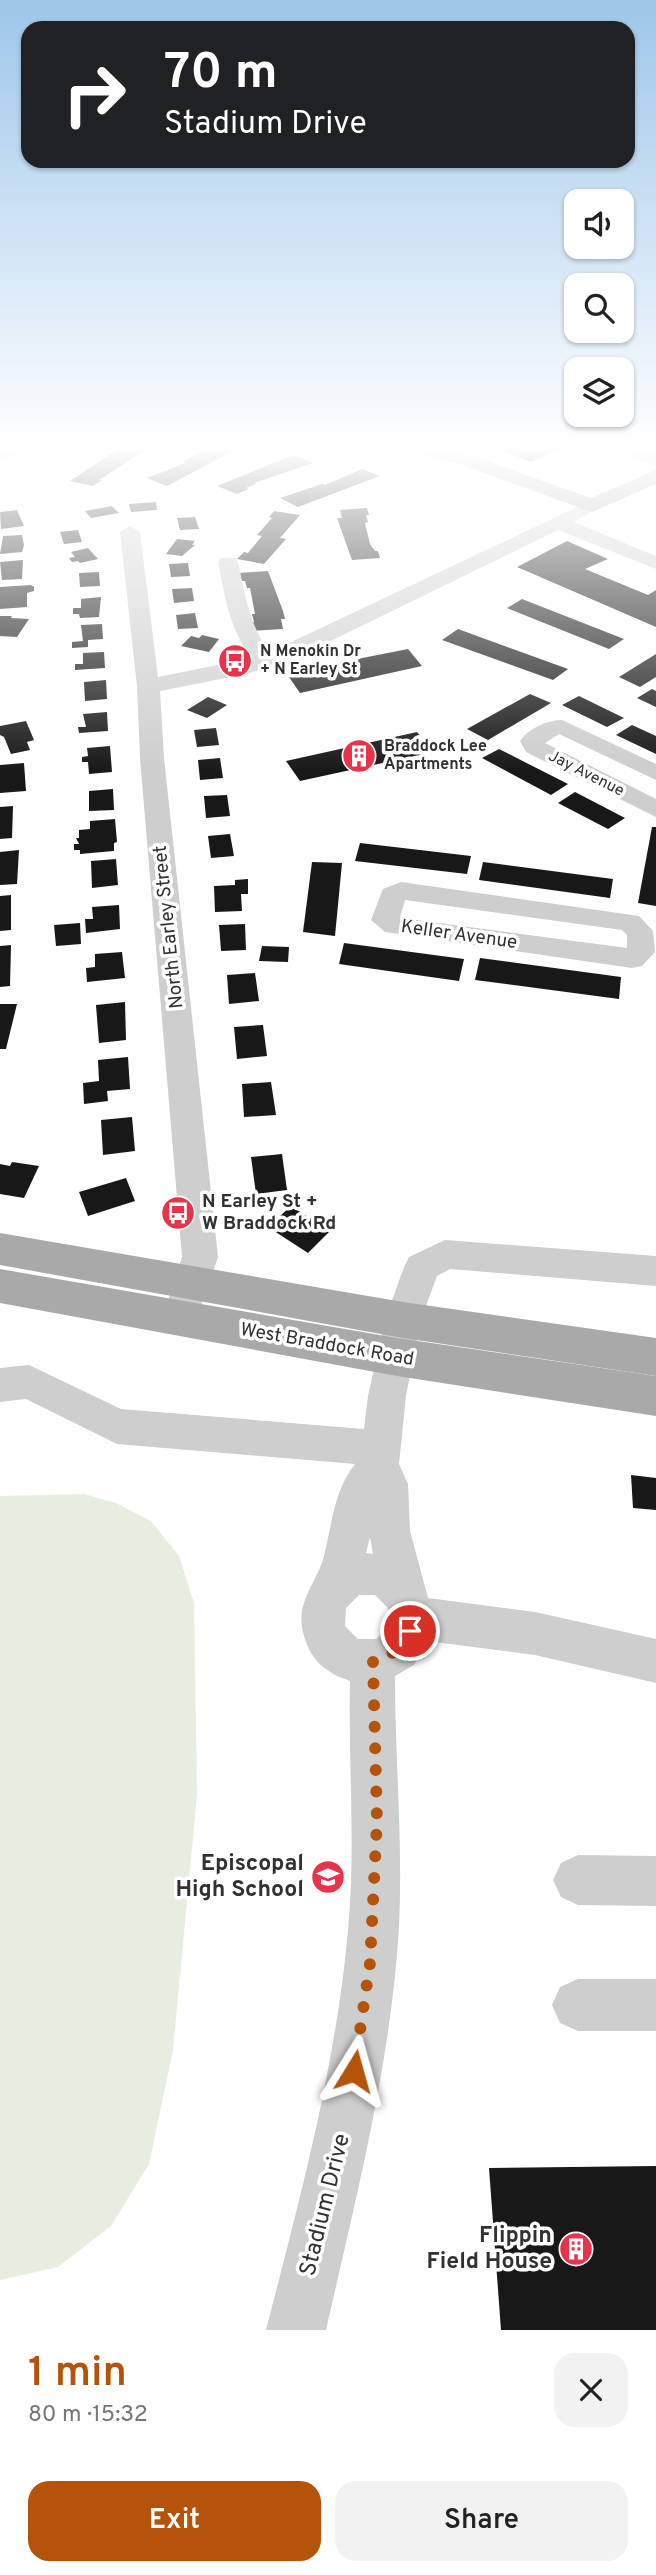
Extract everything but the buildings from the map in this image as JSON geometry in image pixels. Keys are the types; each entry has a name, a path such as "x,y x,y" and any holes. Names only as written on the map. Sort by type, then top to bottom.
{"main road":[{"name":"West Braddock Road","path":"0,1248 186,1301"},
{"name":"West Braddock Road","path":"0,1286 186,1301 400,1338 656,1396"},
{"name":"West Braddock Road","path":"400,1338 656,1357"}],"street":[{"name":"North Earley Street","path":"133,554 148,686 152,758 200,1257 186,1301"},
{"path":"148,686 266,661 494,554"},
{"path":"634,554 656,563"},
{"path":"228,562 241,628 249,643 266,661"},
{"name":"Jay Avenue","path":"656,773 562,727 554,727 532,741 534,747 656,809"},
{"name":"Keller Avenue","path":"401,891 629,922 637,926 649,940 632,959 395,926 386,920 393,895 401,891"},
{"path":"380,1457 359,1490 344,1559 322,1614 327,1636 342,1654 357,1661 373,1662 386,1658 405,1642 407,1604 389,1531 388,1483 380,1457 387,1396 400,1338 422,1267 445,1254 656,1271"},
{"path":"0,1385 29,1382 117,1426 380,1457"},
{"path":"334,1587 354,1576 376,1574 390,1580 407,1604 447,1620 568,1639 656,1661"},
{"name":"Stadium Drive","path":"296,2330 349,2111 370,1963 377,1821 373,1662"},
{"path":"578,1880 656,1881"},
{"path":"578,2005 656,2005"}],"green space":[{"path":"84,1494 116,1503 151,1521 179,1556 194,1603 197,1795 173,2050 149,2164 111,2226 58,2267 0,2280 0,1496"}],"place":[{"name":"N Menokin Dr + N Earley St","path":"235,661"},
{"name":"Braddock Lee Apartments","path":"359,756"},
{"name":"N Earley St + W Braddock Rd","path":"178,1213"},
{"name":"Episcopal High School","path":"328,1877"},
{"name":"Flippin Field House","path":"576,2249"}],"route":[{"path":"354,2071 370,1963 377,1821 373,1662 396,1651 405,1642 410,1631"}]}
